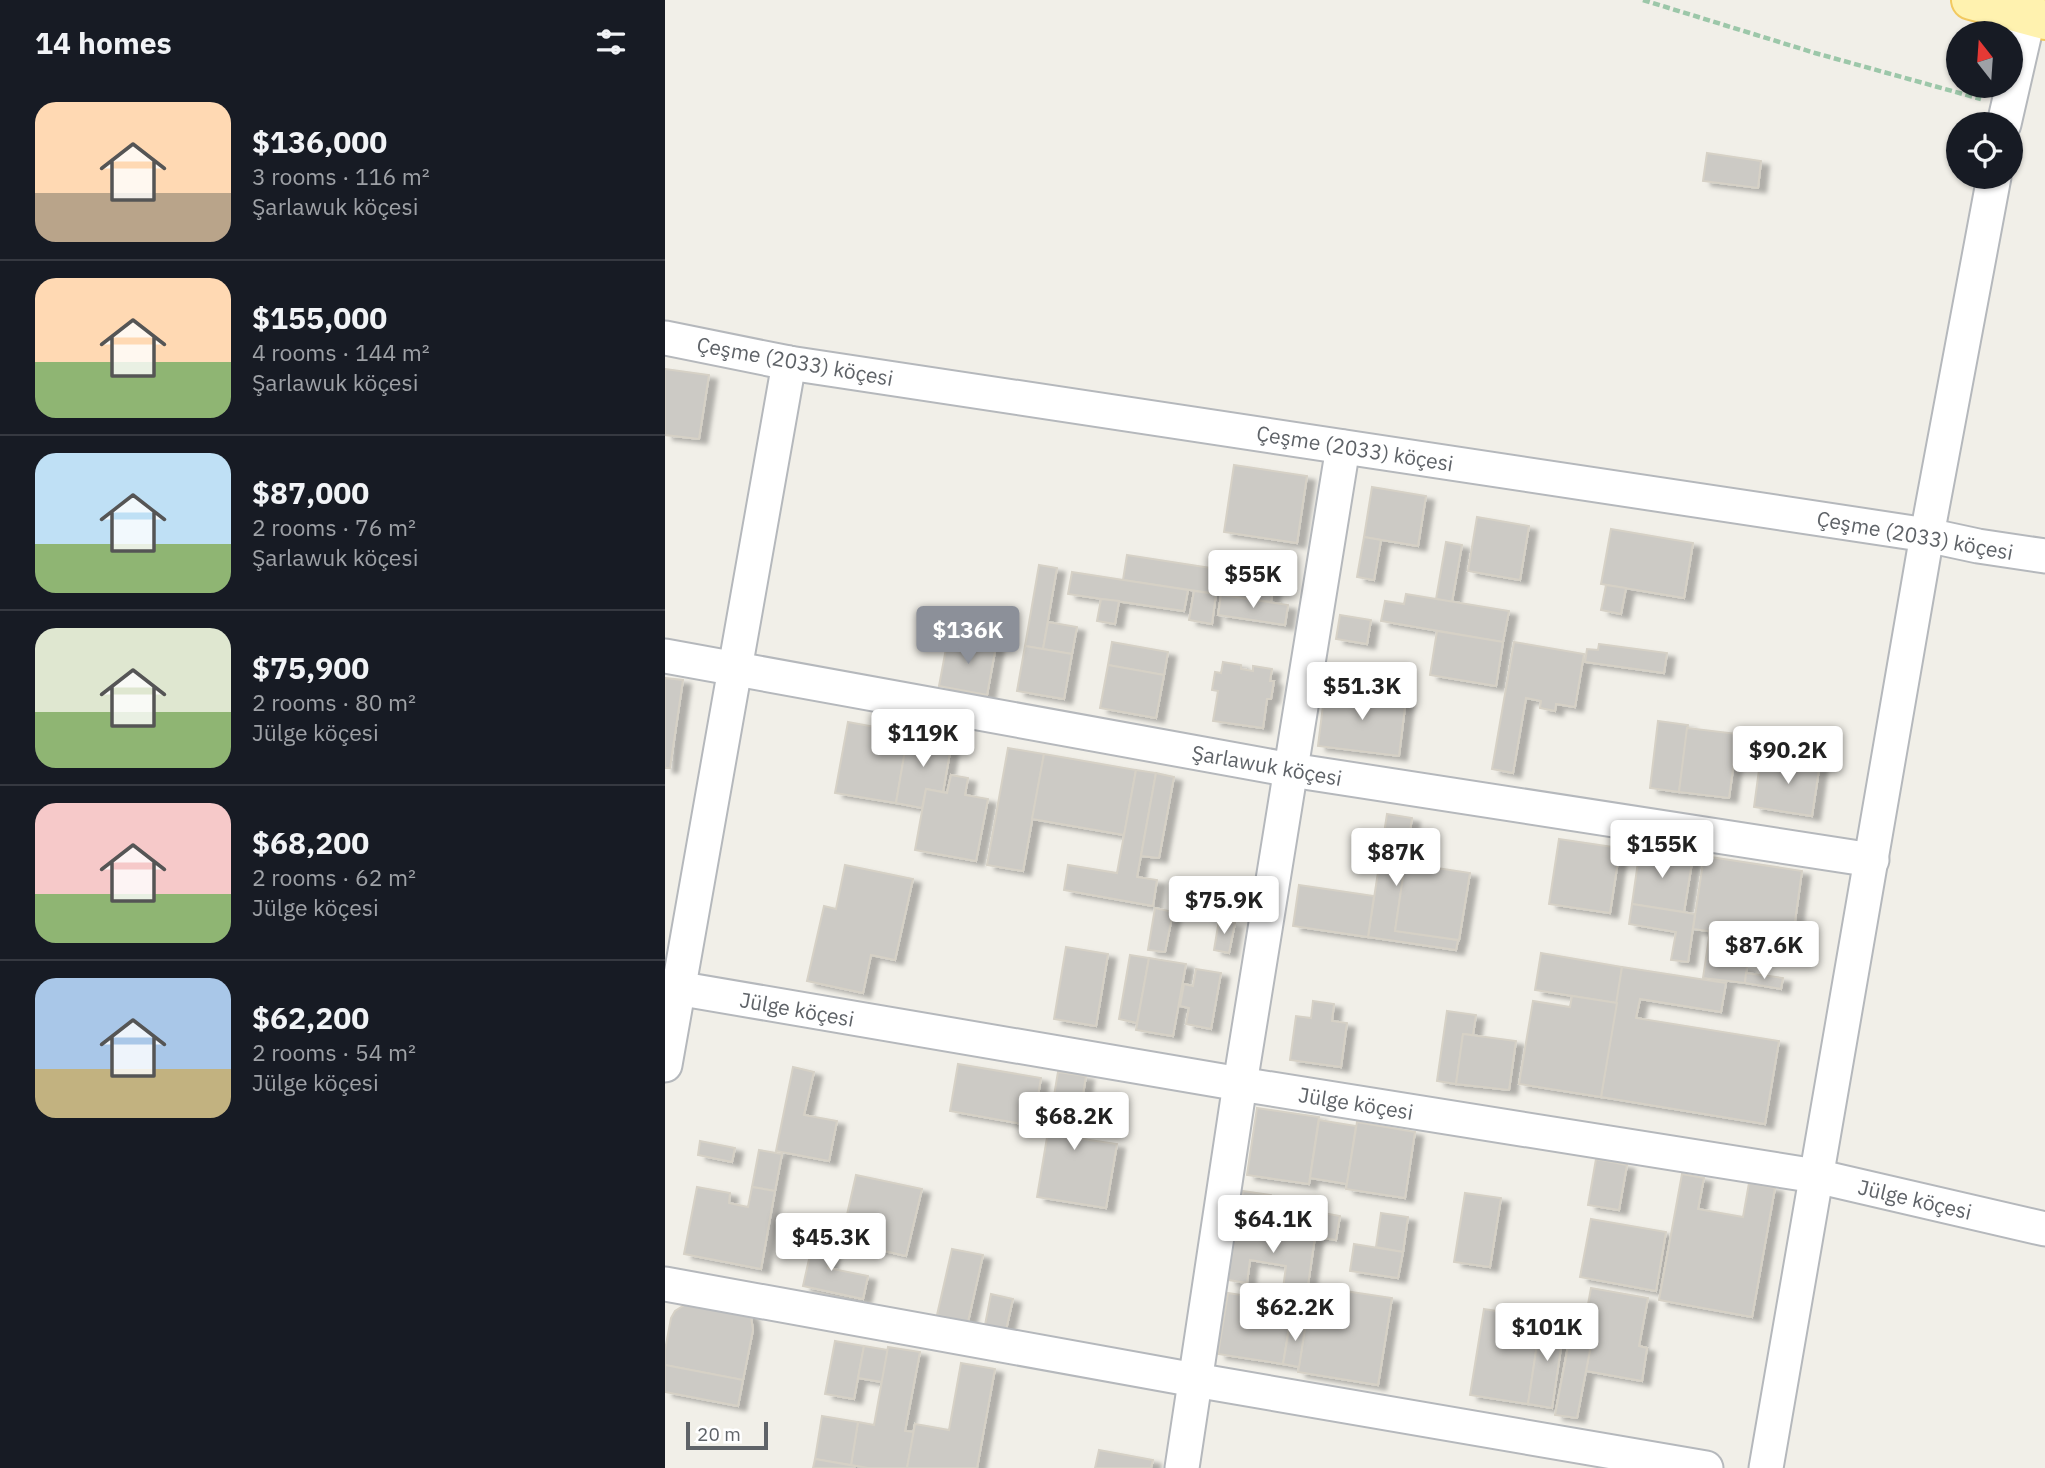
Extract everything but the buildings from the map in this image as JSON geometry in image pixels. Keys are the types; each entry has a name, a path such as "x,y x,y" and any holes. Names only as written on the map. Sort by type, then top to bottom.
{"main road":[{"path":"1971,0 2037,17"}],"street":[{"path":"2007,112 2037,17"},
{"path":"1766,1468 1927,535 1992,189"},
{"name":"Çeşme (2033) köçesi","path":"665,338 789,363 1927,535 2045,556"},
{"path":"665,1065 672,987 735,668 789,363"},
{"path":"1182,1468 1240,1084 1343,447"},
{"name":"Şarlawuk köçesi","path":"665,656 1291,771 1872,860"},
{"name":"Jülge köçesi","path":"672,987 1240,1084 1816,1176 2045,1229"},
{"path":"665,1284 1195,1380 1706,1468"}],"path":[{"path":"1643,0 1997,112"}]}
